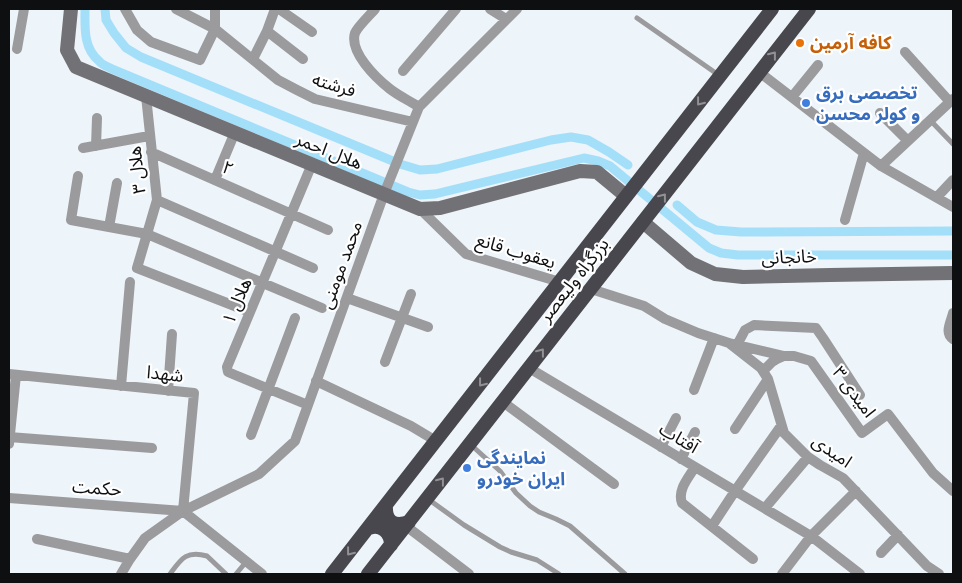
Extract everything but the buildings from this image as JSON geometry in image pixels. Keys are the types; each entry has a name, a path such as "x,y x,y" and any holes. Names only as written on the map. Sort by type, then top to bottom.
{"highway":[{"name":"بزرگراه ولیعصر","path":"332,574 772,9"},
{"name":"بزرگراه ولیعصر","path":"368,574 809,9"},
{"path":"386,505 387,516 394,523 407,524"},
{"path":"369,528 378,526 382,528 390,537 391,545"}],"main road":[{"name":"هلال احمر","path":"68,10 67,50 76,67 312,164 385,191 420,209 440,208 580,171 597,172 626,196"},
{"name":"خانجانی","path":"643,222 691,262 715,274 743,277 953,274"}],"street":[{"path":"17,48 24,9"},
{"path":"125,9 137,30 151,42 200,60 215,29 216,9"},
{"name":"فرشته","path":"176,9 215,29 278,80 315,99 413,122"},
{"path":"253,59 277,9 312,32"},
{"path":"375,9 356,31 354,43 360,58 375,76 389,88 420,108"},
{"path":"404,71 456,9"},
{"path":"490,9 506,19"},
{"name":"محمد مومنی","path":"121,574 145,538 183,511 259,474 295,441 385,191 420,108 517,9"},
{"path":"267,31 303,59"},
{"path":"882,166 952,100 905,52"},
{"path":"792,97 818,65"},
{"path":"760,72 882,166 953,207"},
{"name":"هلال ۳","path":"146,96 156,200 137,268 250,312"},
{"path":"880,113 908,141"},
{"path":"96,146 97,118"},
{"path":"215,180 235,132"},
{"path":"83,148 149,136"},
{"name":"۲","path":"151,152 328,230"},
{"path":"845,220 864,153"},
{"name":"هلال ۱","path":"308,405 228,372 227,367 312,164"},
{"path":"78,176 70,220 147,234 322,308"},
{"path":"937,197 953,180"},
{"path":"109,227 117,183"},
{"path":"156,200 313,268"},
{"name":"یعقوب قانع","path":"420,209 466,254 560,282"},
{"path":"121,386 130,282"},
{"path":"591,289 644,306 665,319 698,333 733,344 762,368 766,375"},
{"path":"385,362 412,294"},
{"path":"347,298 428,327"},
{"path":"953,313 948,333 948,336 953,340"},
{"path":"251,435 295,318"},
{"path":"733,344 745,330 754,325 816,328 860,395"},
{"path":"168,391 172,334"},
{"path":"694,390 714,338"},
{"name":"امیدی ۳","path":"733,344 784,356 806,358 812,361 862,432 888,414 933,473 953,491"},
{"path":"734,429 776,359 784,356"},
{"name":"آفتاب","path":"529,368 811,536 860,574"},
{"path":"13,375 9,439 152,448"},
{"name":"شهدا","path":"13,375 194,394 183,511"},
{"name":"امیدی","path":"766,375 784,433 808,457 843,478 927,566 939,574"},
{"path":"316,381 411,426 436,441"},
{"path":"503,402 614,484"},
{"path":"661,447 676,418"},
{"path":"712,526 781,426"},
{"path":"681,459 695,432"},
{"path":"765,508 808,457"},
{"path":"694,466 681,491 680,499 682,503 753,559"},
{"path":"784,573 811,536 856,491"},
{"name":"حکمت","path":"9,498 183,511"},
{"path":"183,511 262,574"},
{"path":"407,524 469,574"},
{"path":"881,553 898,535"},
{"path":"37,538 130,559"}],"lane":[{"path":"637,18 720,76"},
{"path":"930,120 953,144"},
{"path":"470,444 500,472 516,493 530,506 570,526 625,574"},
{"path":"428,498 464,525 500,547 537,560 559,574"},
{"path":"170,574 182,558 189,555 204,555 226,574"},
{"path":"236,574 247,562"}],"waterway":[{"path":"85,9 85,30 88,44 94,56 103,65 408,192 420,195 435,194 584,158 610,166 709,248 721,253 738,255 953,255"},
{"path":"105,9 106,20 114,33 126,48 141,57 400,164 420,170 437,169 551,140 571,137 588,140 628,165"},
{"path":"677,205 697,222 716,230 741,232 953,231"}],"place":[{"name":"کافه آرمین","path":"800,43"},
{"name":"تخصصی برق و کولر محسن","path":"806,103"},
{"name":"نمایندگی ایران خودرو","path":"467,468"}]}
